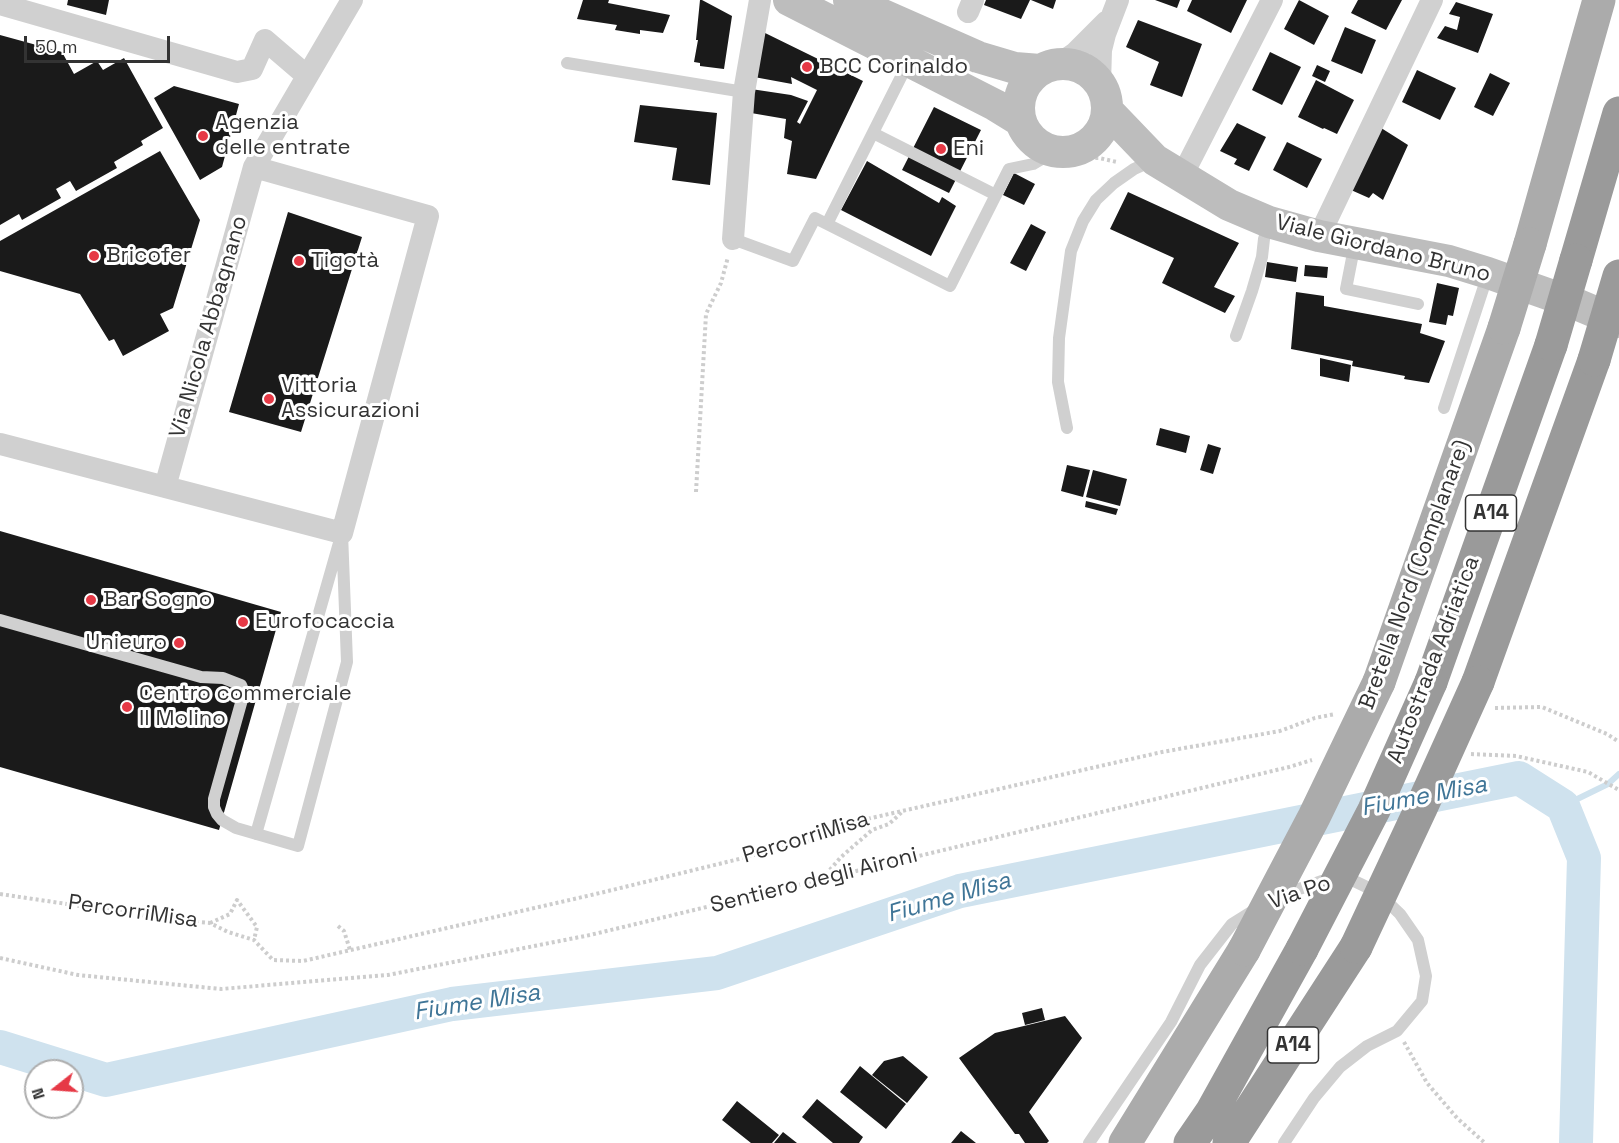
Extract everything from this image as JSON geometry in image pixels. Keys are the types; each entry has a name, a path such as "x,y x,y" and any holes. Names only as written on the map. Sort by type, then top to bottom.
{"highway":[{"name":"Autostrada Adriatica","path":"1190,1143 1212,1111 1302,949 1374,810 1431,682 1551,345 1619,113"},
{"name":"Autostrada Adriatica","path":"1228,1143 1356,947 1422,806 1482,695 1594,360 1619,276"}],"main road":[{"path":"789,0 995,105 1021,121"},
{"path":"849,0 978,57 1015,68 1071,64 1083,68 1093,75 1104,97 1104,124 1086,146 1071,151 1055,151 1044,147 1034,141 1021,121 1019,107 1022,92 1029,80 1050,67"},
{"name":"Bretella Nord (Complanare)","path":"1125,1143 1244,950 1314,817 1379,682 1504,328 1599,0"},
{"name":"Viale Giordano Bruno","path":"1104,97 1155,160"},
{"name":"Viale Giordano Bruno","path":"1086,146 1126,151 1155,160 1229,205 1269,222 1319,236 1449,261 1576,304 1619,322"}],"street":[{"name":"Via Nicola Abbagnano","path":"165,487 254,167 352,0"},
{"path":"733,239 744,92 760,0"},
{"path":"1182,176 1272,0"},
{"path":"1319,236 1432,0"},
{"path":"0,4 237,72 252,69 265,40 307,76"},
{"path":"1050,67 1076,53 1115,8"},
{"path":"1104,97 1101,50 1115,8"},
{"path":"0,444 342,533 428,216 254,167"}],"lane":[{"path":"828,224 909,61"},
{"path":"567,63 744,92"},
{"path":"873,133 996,195"},
{"path":"733,239 793,261 815,218 950,286 1009,169 1033,164 1055,151"},
{"path":"1067,428 1058,382 1059,338 1071,251 1083,221 1096,200 1134,169 1155,160"},
{"path":"1236,336 1262,257 1269,222"},
{"path":"1355,243 1346,289 1418,304"},
{"path":"1444,408 1488,273"},
{"path":"256,834 342,533"},
{"path":"0,620 189,674 223,678 241,685 243,696 214,799 214,807 222,820 236,828 298,846 346,662 342,533"},
{"name":"Via Po","path":"1089,1143 1171,1022 1200,965 1232,924 1275,898 1322,881 1348,878 1377,892 1400,914 1418,940 1426,976 1422,1001 1397,1030 1368,1046 1340,1067 1314,1098 1284,1143"}],"path":[{"path":"696,492 706,314 722,283 733,239"},
{"path":"1482,695 1542,707 1607,734 1619,742"},
{"name":"PercorriMisa","path":"0,894 174,920 210,923 228,932 254,940 273,960 303,961 739,859 808,841 867,819 1162,752 1280,731 1315,718 1338,714"},
{"path":"1469,754 1516,756 1588,772 1619,790"},
{"name":"Sentiero degli Aironi","path":"0,958 78,975 221,989 388,975 590,935 1320,758"},
{"path":"822,879 841,857 872,830 889,824 903,811"},
{"path":"210,923 230,914 237,900 257,927 254,940"},
{"path":"338,926 344,931 350,950"},
{"path":"1397,1030 1427,1083 1457,1118 1485,1143"}],"building":[{"path":"68,0 109,0 106,15 67,5"},
{"path":"583,0 609,0 608,3 670,15 663,33 640,30 640,34 615,30 617,25 577,19"},
{"path":"700,0 732,16 724,69 700,66 700,63 694,62 698,40 696,40"},
{"path":"986,0 1030,0 1021,19 984,5"},
{"path":"1031,0 1056,0 1053,9"},
{"path":"1155,0 1180,0 1177,8"},
{"path":"1192,0 1247,0 1231,33 1187,11"},
{"path":"1299,0 1329,16 1314,45 1284,29"},
{"path":"1358,0 1402,0 1386,30 1351,13"},
{"path":"1456,2 1493,14 1478,53 1437,38 1445,26 1457,30 1460,17 1449,14"},
{"path":"1138,20 1202,44 1182,97 1150,85 1159,62 1126,47"},
{"path":"1345,27 1376,40 1362,74 1331,61"},
{"path":"761,31 863,81 816,179 787,174 792,141 784,138 786,119 751,113 751,89 791,95 808,101 797,122 800,124 817,90 791,77 792,84 754,77"},
{"path":"0,35 62,52 74,74 97,61 103,70 124,58 163,128 141,141 143,145 114,162 117,168 76,191 70,181 56,189 61,198 22,220 19,214 0,225"},
{"path":"1270,52 1301,67 1282,105 1252,90"},
{"path":"1317,65 1330,71 1325,82 1312,76"},
{"path":"1417,70 1456,88 1440,120 1402,102"},
{"path":"1490,73 1510,83 1493,116 1474,107"},
{"path":"1316,80 1354,100 1337,134 1298,117"},
{"name":"Agenzia delle entrate","path":"174,86 239,104 222,167 200,180 154,98"},
{"path":"640,105 717,113 710,185 672,180 677,148 634,142"},
{"path":"934,107 981,130 949,193 902,170"},
{"path":"1237,123 1266,137 1249,171 1234,164 1237,159 1220,151"},
{"path":"1378,126 1408,145 1383,200 1373,193 1369,198 1351,190"},
{"path":"1287,142 1322,159 1307,188 1273,170"},
{"name":"Bricofer","path":"160,151 200,220 173,308 160,314 169,331 123,356 114,339 109,341 80,294 0,271 0,241"},
{"path":"867,161 939,203 942,197 956,206 931,256 841,210"},
{"path":"1014,173 1035,184 1024,205 1003,195"},
{"path":"1128,192 1239,243 1214,287 1235,296 1225,313 1162,283 1174,258 1110,229"},
{"path":"288,212 362,237 301,432 229,412"},
{"path":"1031,224 1046,232 1026,271 1010,263"},
{"path":"1267,262 1298,267 1296,282 1265,277"},
{"path":"1305,265 1328,267 1327,278 1304,276"},
{"path":"1437,283 1459,288 1453,316 1448,315 1446,325 1429,322"},
{"path":"1296,292 1324,296 1324,306 1422,324 1420,333 1445,341 1429,383 1352,366 1353,361 1291,349"},
{"path":"1320,358 1351,365 1349,382 1320,376"},
{"path":"1160,428 1190,436 1186,453 1156,445"},
{"path":"1208,444 1221,448 1213,474 1200,470"},
{"path":"1067,465 1090,470 1083,497 1061,491"},
{"path":"1093,470 1127,479 1120,506 1086,497"},
{"path":"1086,501 1118,509 1116,515 1085,507"},
{"name":"Centro commerciale Il Molino","path":"0,531 281,612 219,830 0,767"},
{"path":"1042,1008 1045,1020 1025,1025 1022,1013"},
{"path":"1065,1016 1082,1038 1029,1112 1049,1141 1047,1143 1025,1143 1019,1134 1015,1134 959,1058 995,1033"},
{"path":"903,1056 928,1077 907,1103 872,1075 884,1061"},
{"path":"860,1066 906,1104 886,1129 840,1092"},
{"path":"817,1099 863,1137 859,1143 833,1143 802,1117"},
{"path":"737,1101 779,1135 772,1143 751,1143 722,1120"},
{"path":"961,1131 976,1143 951,1143"},
{"path":"783,1132 797,1143 774,1143"}],"waterway":[{"path":"1563,806 1608,784 1619,774"},
{"name":"Fiume Misa","path":"0,1047 106,1080 452,1004 717,973 960,891 1519,778 1563,806 1584,858 1576,1143"}],"place":[{"name":"BCC Corinaldo","path":"807,67"},
{"name":"Agenzia delle entrate","path":"203,136"},
{"name":"Eni","path":"941,149"},
{"name":"Bricofer","path":"94,256"},
{"name":"Tigotà","path":"299,261"},
{"name":"Vittoria Assicurazioni","path":"269,399"},
{"name":"Bar Sogno","path":"91,600"},
{"name":"Eurofocaccia","path":"243,622"},
{"name":"Unieuro","path":"179,643"},
{"name":"Centro commerciale Il Molino","path":"127,707"}]}
